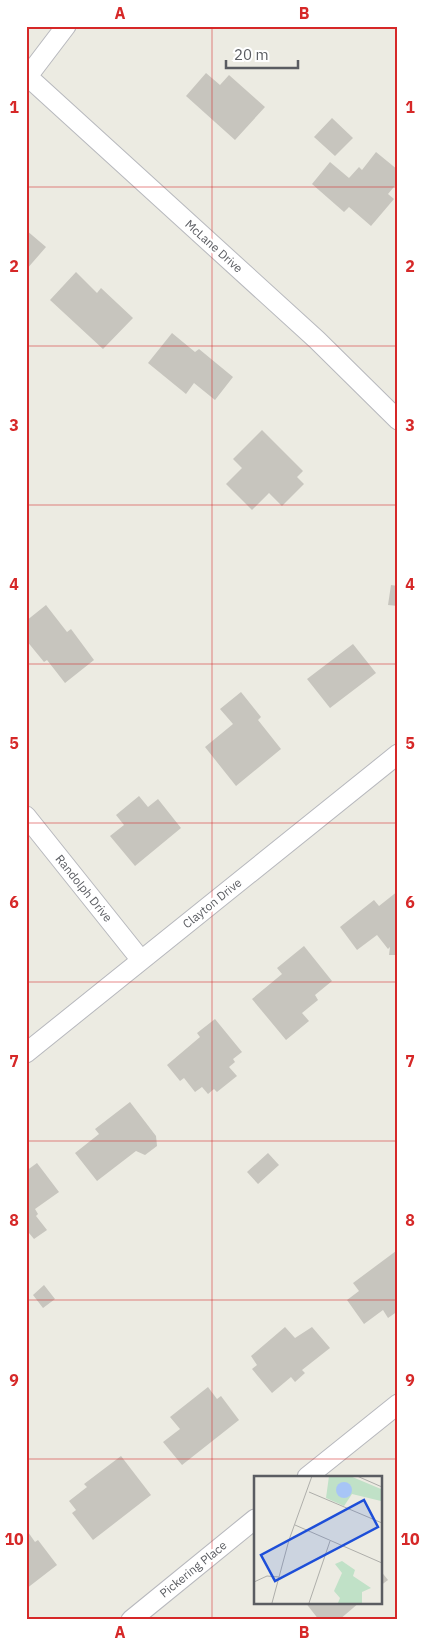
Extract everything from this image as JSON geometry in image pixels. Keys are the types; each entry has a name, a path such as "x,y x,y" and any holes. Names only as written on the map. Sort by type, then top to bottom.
{"street":[{"path":"27,76 66,26"},
{"name":"McLane Drive","path":"27,76 317,340 398,420"},
{"name":"Clayton Drive","path":"26,1053 398,754"},
{"name":"Randolph Drive","path":"26,816 141,960"},
{"path":"308,1476 398,1404"},
{"name":"Pickering Place","path":"131,1620 254,1520"}],"building":[{"path":"206,73 220,85 229,75 265,107 235,140 186,96"},
{"path":"332,118 353,138 335,156 314,137"},
{"path":"376,152 398,170 398,182 388,194 394,199 371,226 349,207 344,212 312,184 330,162 349,178 359,167 362,170"},
{"path":"26,230 46,247 26,270"},
{"path":"76,272 97,293 101,288 133,318 103,349 50,300"},
{"path":"172,333 195,352 199,349 233,377 215,400 194,383 186,394 148,363"},
{"path":"262,430 303,471 297,477 304,484 282,506 269,493 252,510 226,484 242,468 233,459"},
{"path":"391,585 398,586 398,606 388,605"},
{"path":"46,605 67,632 71,629 94,660 65,683 47,660 44,662 26,640 26,621"},
{"path":"353,644 376,673 330,708 307,679"},
{"path":"241,692 261,717 258,720 281,749 236,786 205,747 233,724 220,709"},
{"path":"139,796 148,807 158,799 181,828 135,866 110,836 124,825 116,815"},
{"path":"398,891 398,955 389,955 390,947 388,949 377,935 357,950 340,927 374,900 379,906"},
{"path":"304,946 332,981 315,995 318,1000 302,1013 309,1021 286,1040 252,999 282,974 277,968"},
{"path":"215,1019 242,1052 233,1059 235,1062 229,1067 237,1076 217,1092 214,1089 208,1094 202,1087 195,1092 184,1078 180,1081 167,1065 200,1037 197,1033"},
{"path":"130,1102 156,1136 157,1146 145,1155 136,1151 97,1181 75,1153 99,1134 95,1129"},
{"path":"268,1153 279,1165 258,1184 247,1172"},
{"path":"37,1163 59,1192 35,1209 38,1214 36,1216 47,1230 34,1239 29,1233 26,1235 26,1171"},
{"path":"396,1251 398,1254 398,1311 388,1318 383,1310 364,1324 347,1300 359,1291 353,1283"},
{"path":"44,1285 55,1299 43,1308 33,1295"},
{"path":"285,1327 295,1338 312,1327 330,1348 302,1370 305,1373 295,1382 291,1377 272,1393 252,1369 257,1365 251,1356"},
{"path":"208,1387 217,1399 221,1396 239,1420 182,1465 163,1442 180,1429 170,1417"},
{"path":"121,1456 151,1495 93,1540 72,1513 76,1510 69,1501 87,1487 84,1484"},
{"path":"28,1532 35,1542 38,1540 57,1565 26,1589"},
{"path":"382,1572 388,1580 382,1584"},
{"path":"307,1604 358,1604 339,1620 319,1620"}]}
